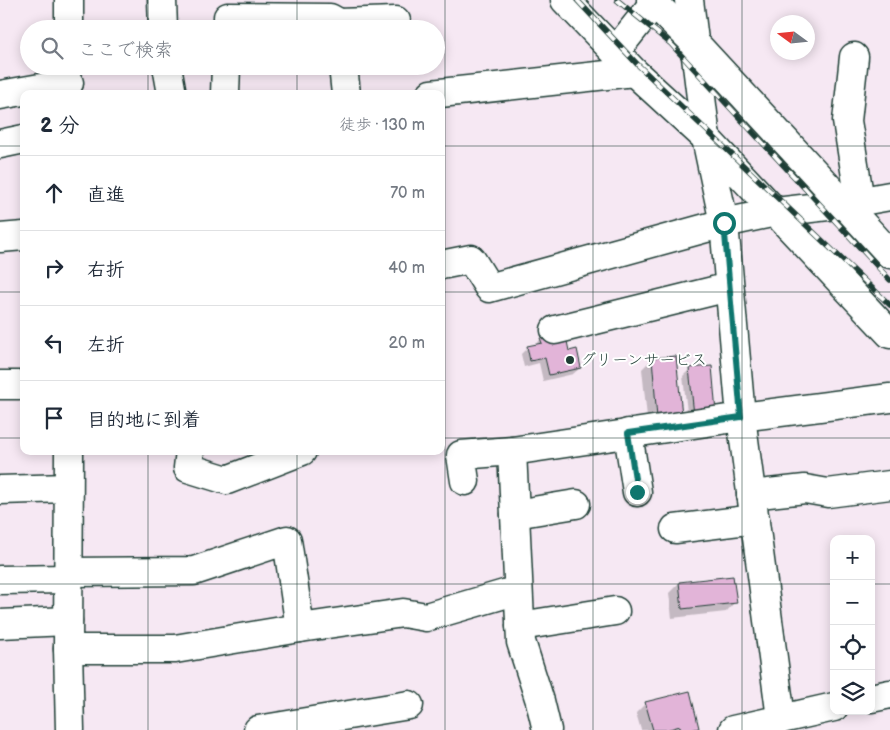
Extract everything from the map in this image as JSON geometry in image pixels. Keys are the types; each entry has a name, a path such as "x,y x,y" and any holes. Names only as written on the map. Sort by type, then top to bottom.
{"street":[{"path":"69,20 70,0"},
{"path":"162,0 163,20"},
{"path":"566,0 634,72 706,138 890,334"},
{"path":"689,0 706,138 724,223 741,417 781,718"},
{"path":"615,52 652,1 852,202 890,254"},
{"path":"228,20 228,17 330,18 332,20"},
{"path":"852,202 847,121 854,57"},
{"path":"445,92 634,72"},
{"path":"169,75 171,90"},
{"path":"225,90 226,75"},
{"path":"344,75 346,90"},
{"path":"25,90 69,81"},
{"path":"0,95 20,91"},
{"path":"0,144 20,141"},
{"path":"445,264 471,258 489,288 724,223 776,212 890,196"},
{"path":"0,238 20,236"},
{"path":"555,330 730,287"},
{"path":"0,385 20,385"},
{"path":"465,481 461,455 512,451 741,417 890,398"},
{"path":"628,433 637,492"},
{"path":"512,451 521,642 540,701 547,730"},
{"path":"69,455 68,649 70,730"},
{"path":"190,455 188,468 227,480 260,460 283,455"},
{"path":"675,529 753,507 805,489 828,493 890,485"},
{"path":"0,490 68,488"},
{"path":"515,514 576,504"},
{"path":"0,580 194,571 286,540 300,628"},
{"path":"68,649 176,648 403,613 426,617 518,590"},
{"path":"520,626 615,611"},
{"path":"0,624 68,621"},
{"path":"875,697 890,694"},
{"path":"258,730 373,720 409,704"},
{"path":"733,730 830,707"}],"building":[{"path":"565,332 569,351 577,349 581,368 549,375 545,358 530,361 527,346 542,343 540,338"},
{"path":"676,356 682,415 657,418 652,358"},
{"path":"712,366 716,413 694,415 689,368"},
{"path":"733,576 737,603 682,609 679,582"},
{"path":"690,691 699,728 681,730 680,726 666,730 653,730 645,702"}],"railway":[{"path":"577,0 638,65 890,305"},
{"path":"617,0 670,43 890,280"}],"place":[{"name":"グリーンサービス","path":"570,360"}],"route":[{"path":"637,492 628,433 741,417 724,223"}]}
